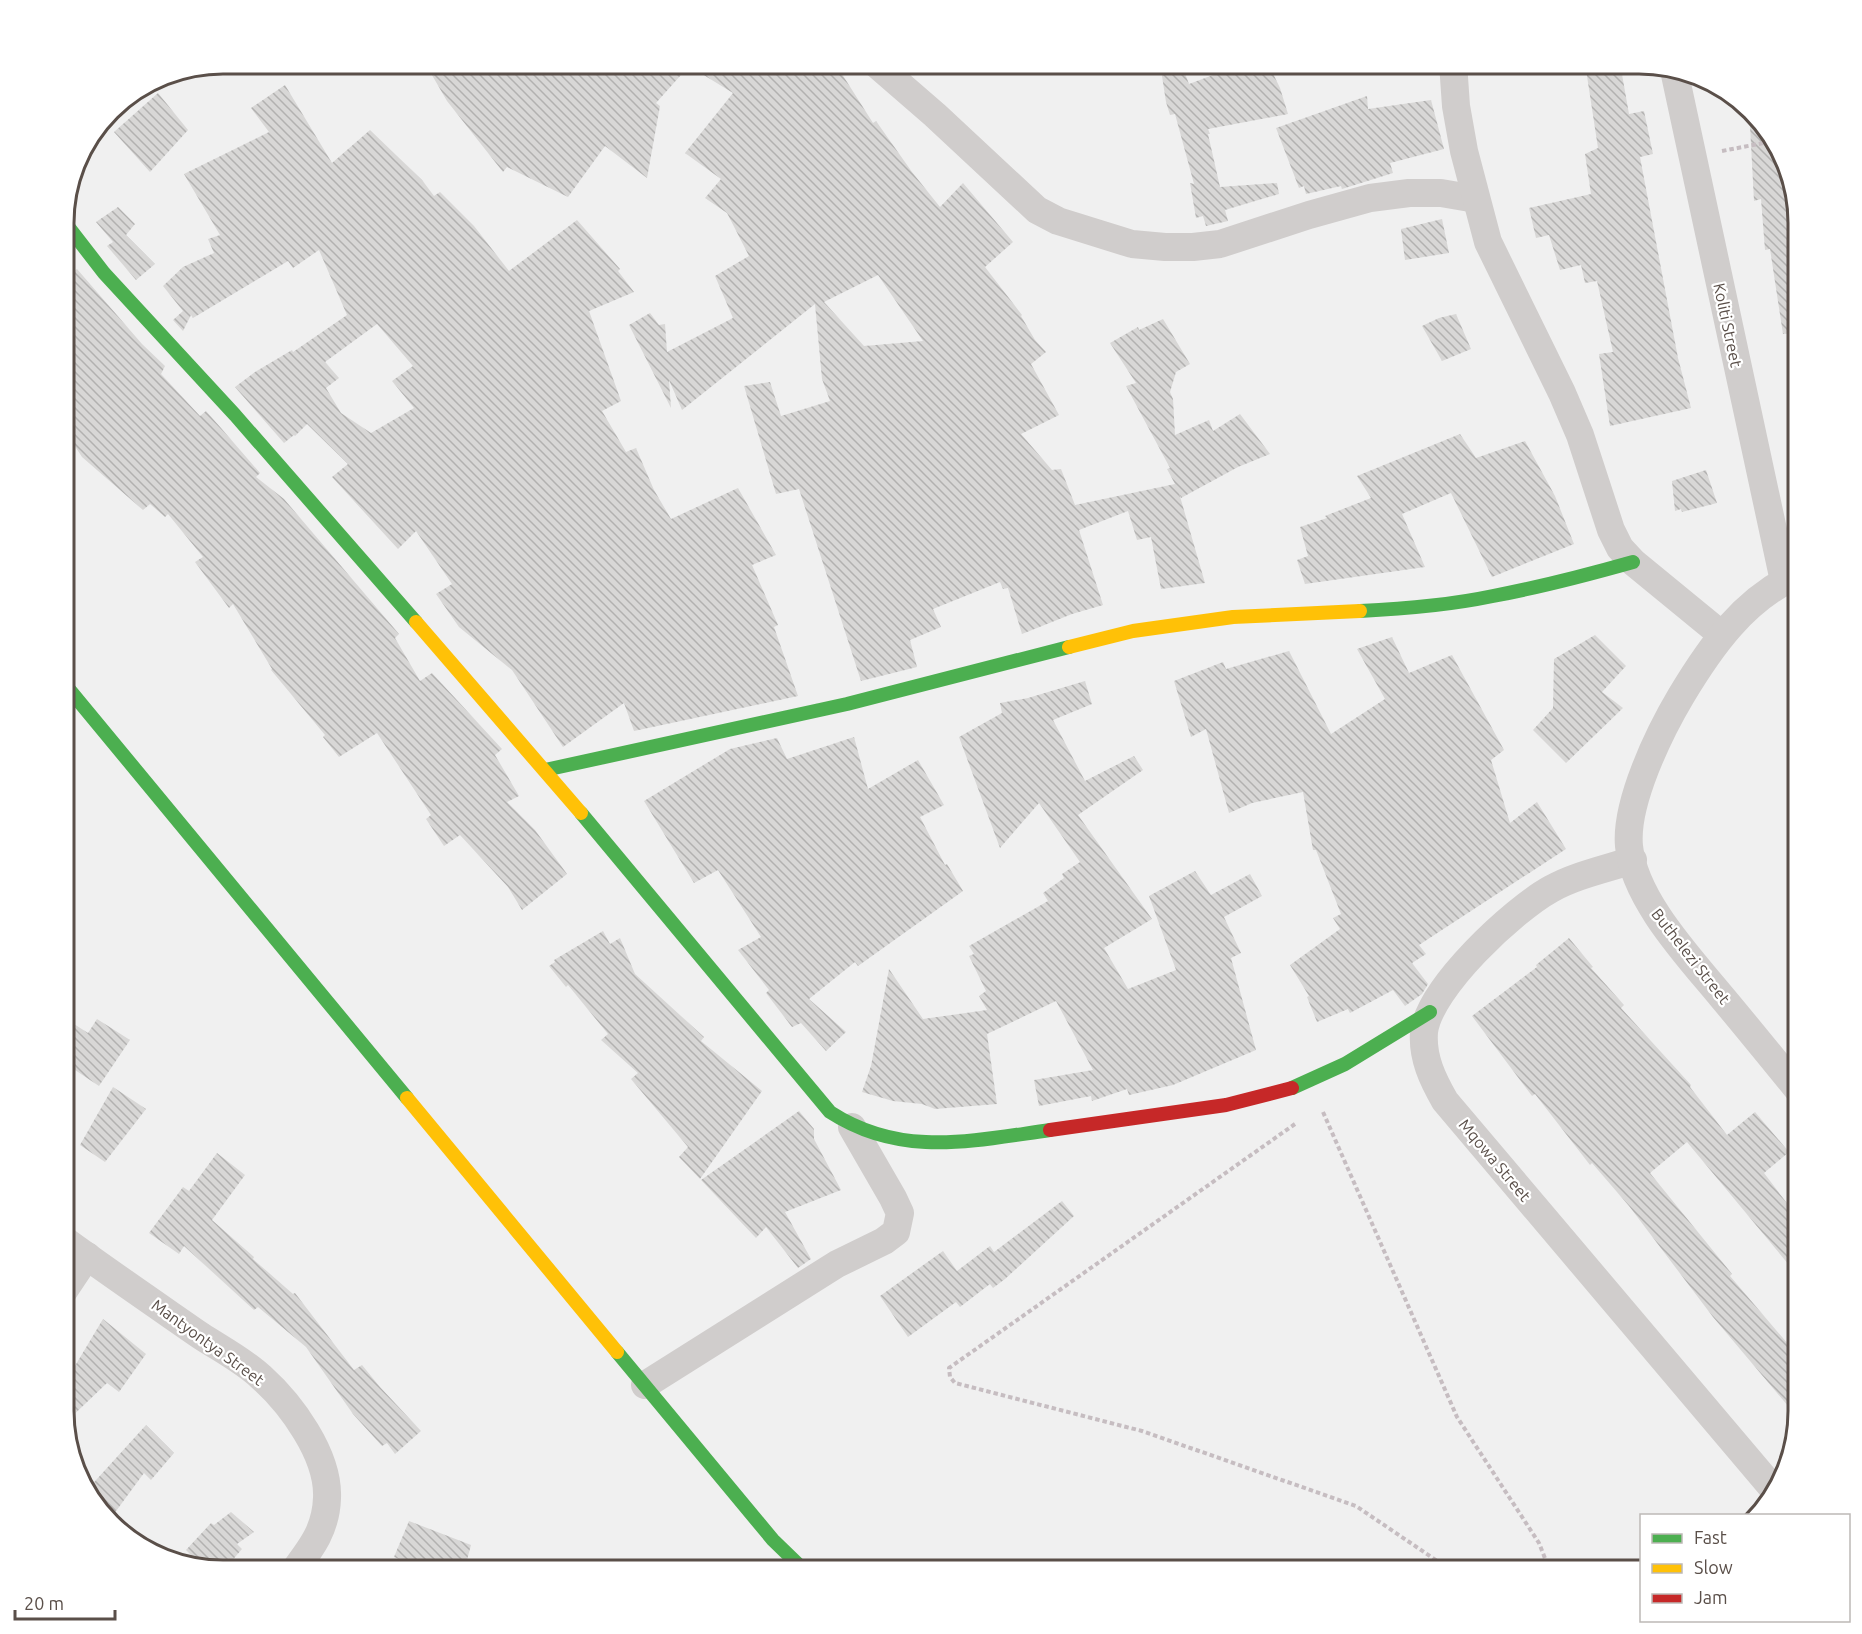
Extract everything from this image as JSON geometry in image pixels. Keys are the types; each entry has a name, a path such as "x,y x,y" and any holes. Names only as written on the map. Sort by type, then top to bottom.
{"street":[{"path":"888,74 1037,210 1058,221 1132,244 1193,248 1220,244 1370,198 1409,193 1441,193 1476,200"},
{"path":"1454,74 1456,106 1476,200 1488,242 1562,393 1580,435 1611,530 1620,548 1633,562 1722,635"},
{"name":"Koliti Street","path":"1676,78 1692,157 1788,564"},
{"path":"74,234 104,273 235,416 545,770 830,1112 852,1127 875,1136 902,1142 933,1144 1249,1101 1309,1081 1389,1039 1430,1012"},
{"path":"545,770 847,704 1133,631 1233,617 1397,609 1491,597 1549,585 1633,562"},
{"name":"Buthelezi Street","path":"1788,579 1753,602 1722,635 1700,664 1664,725 1642,776 1631,818 1629,845 1650,903 1676,941 1788,1078"},
{"path":"74,695 773,1540 794,1560"},
{"name":"Mqowa Street","path":"1633,860 1553,888 1532,901 1474,952 1450,978 1430,1012 1424,1032 1426,1058 1433,1080 1445,1101 1770,1485"},
{"path":"645,1385 837,1264 884,1241 896,1232 900,1213 852,1127"},
{"name":"Mantyontya Street","path":"74,1247 261,1377 289,1407 310,1438 323,1470 327,1497 324,1520 316,1542 302,1560"},
{"path":"74,1276 87,1256"},
{"path":"773,1540 785,1560"}],"path":[{"path":"1692,157 1765,143"},
{"path":"1309,1081 1457,1417 1539,1543 1546,1560"},
{"path":"1301,1120 949,1368 950,1377 955,1383 1142,1431 1356,1506 1436,1560"}],"building":[{"path":"431,74 682,74 656,103 660,106 647,178 605,146 568,197 507,167 503,172 447,101"},
{"path":"702,74 842,74 873,123 876,121 940,207 963,183 1013,242 985,267 1022,315 1035,340 1046,352 1031,364 1059,415 1021,434 1052,470 1061,469 1075,505 1175,484 1167,469 1170,468 1126,386 1136,383 1110,343 1138,327 1139,330 1163,319 1190,364 1176,372 1170,392 1173,399 1175,435 1209,420 1213,431 1240,414 1270,454 1238,467 1181,498 1179,493 1205,583 1161,589 1151,537 1137,540 1128,511 1079,530 1103,605 1072,614 1022,634 1008,588 1003,589 1000,582 933,609 941,627 910,640 917,667 861,681 799,489 776,494 744,386 770,382 781,416 830,401 822,379 815,304 682,410 669,380 671,408 629,325 650,313 659,325 665,324 667,352 733,318 715,276 749,256 727,213 705,198 721,179 685,153 733,93","holes":["878,275 923,341 864,346 824,302"]},
{"path":"1162,74 1185,74 1189,84 1216,74 1273,74 1288,114 1208,129 1210,134 1208,134 1220,187 1277,183 1279,194 1225,210 1228,221 1206,226 1203,216 1196,218 1190,183 1194,184 1175,114 1170,115"},
{"path":"1587,74 1622,74 1629,114 1644,111 1653,154 1640,157 1678,358 1691,408 1610,426 1599,354 1613,352 1597,281 1585,283 1581,265 1560,270 1549,235 1536,238 1529,208 1591,194 1585,154 1598,148"},
{"path":"285,85 332,163 370,130 422,180 434,196 440,192 474,226 509,271 577,220 620,269 618,271 634,292 589,311 621,401 602,411 626,452 636,448 654,490 671,519 738,488 776,555 752,565 778,625 774,627 798,696 634,731 624,703 563,747 512,670 459,627 436,594 452,584 416,531 398,549 332,477 348,464 307,424 284,443 235,387 255,372 292,350 293,352 347,315 319,250 293,268 288,261 193,318 191,315 183,331 173,320 183,311 163,286 183,267 214,253 208,239 220,235 184,174 269,132 251,108","holes":["377,324 413,366 392,381 414,408 371,433 341,413 326,388 339,378 325,362"]},
{"path":"158,93 188,130 150,172 114,132"},
{"path":"1367,96 1368,109 1431,100 1444,149 1390,163 1393,173 1342,189 1341,186 1306,194 1304,186 1299,188 1276,128"},
{"path":"1750,122 1769,148 1777,165 1787,203 1788,334 1783,334 1770,249 1765,250 1761,199 1754,201"},
{"path":"118,207 135,224 126,235 155,264 136,280 107,246 113,242 96,222"},
{"path":"1442,219 1449,253 1405,260 1401,229"},
{"path":"77,269 142,344 165,366 161,374 200,416 206,411 260,473 256,477 284,499 399,634 395,638 420,681 432,673 502,749 495,755 519,796 507,802 535,830 567,874 522,910 508,887 460,835 444,846 426,819 431,815 377,733 339,757 323,737 325,735 271,670 233,604 229,608 195,562 203,557 168,514 165,517 150,504 143,510 82,457 74,445 74,271"},
{"path":"1456,314 1471,349 1442,361 1422,326 1439,318"},
{"path":"1460,434 1476,458 1525,441 1555,496 1574,544 1492,577 1451,493 1402,514 1425,567 1305,584 1297,560 1308,556 1300,527 1327,518 1325,516 1371,498 1357,476"},
{"path":"1706,470 1717,503 1682,512 1681,509 1675,511 1672,481"},
{"path":"1595,635 1626,666 1602,692 1623,708 1566,763 1533,730 1553,708 1554,659"},
{"path":"1392,637 1409,673 1452,655 1504,750 1491,760 1510,823 1537,802 1566,849 1419,945 1426,954 1412,963 1428,984 1422,994 1405,1006 1393,990 1350,1013 1348,1009 1317,1022 1307,997 1309,996 1290,965 1340,929 1333,918 1341,914 1316,850 1313,850 1303,792 1252,803 1229,813 1206,729 1191,737 1174,681 1223,662 1226,669 1289,651 1331,734 1385,699 1357,649"},
{"path":"1085,681 1092,704 1053,720 1085,781 1134,756 1143,770 1078,815 1152,919 1104,948 1128,989 1176,970 1149,896 1195,871 1211,895 1250,874 1262,896 1224,917 1241,953 1231,958 1256,1050 1173,1085 1129,1095 1127,1089 1092,1101 1091,1096 1039,1106 1034,1080 1093,1070 1056,1001 987,1034 997,1104 935,1109 922,1104 893,1101 862,1092 871,1066 889,969 923,1019 987,1010 979,996 986,991 969,956 974,954 969,946 1048,901 1043,893 1064,878 1062,874 1080,862 1039,803 1000,848 959,737 1002,713 1000,703 1028,698"},
{"path":"854,737 868,789 918,760 944,805 920,817 945,865 947,864 963,891 858,966 855,962 809,999 846,1032 826,1051 801,1023 792,1027 766,993 769,990 738,950 761,937 718,870 694,883 644,801 730,749 777,738 787,759"},
{"path":"603,931 610,944 620,938 635,974 704,1037 701,1041 762,1091 700,1179 679,1157 688,1147 631,1079 638,1073 601,1040 608,1034 568,985 566,987 549,966 555,962 554,960"},
{"path":"1569,938 1593,967 1591,968 1624,1005 1621,1008 1691,1085 1690,1087 1727,1135 1755,1112 1788,1151 1764,1173 1788,1205 1788,1264 1687,1142 1650,1173 1732,1274 1730,1276 1788,1344 1788,1406 1713,1317 1629,1206 1592,1163 1590,1165 1535,1094 1532,1096 1472,1016 1537,967 1536,965"},
{"path":"97,1019 130,1040 99,1086 74,1069 74,1024 88,1033"},
{"path":"113,1087 146,1109 105,1162 80,1145"},
{"path":"799,1111 814,1129 814,1139 841,1190 785,1212 811,1259 798,1268 766,1227 756,1238 701,1180"},
{"path":"217,1153 245,1175 212,1220 254,1257 253,1259 293,1294 295,1293 354,1370 362,1365 421,1431 395,1454 387,1443 382,1446 353,1414 306,1347 258,1307 254,1310 184,1246 179,1254 149,1233 183,1187 189,1191"},
{"path":"1062,1201 1074,1216 1005,1279 993,1288 990,1284 960,1307 956,1302 908,1337 880,1296 943,1251 957,1271 990,1246 994,1252"},
{"path":"103,1319 146,1354 119,1392 107,1383 74,1414 74,1368"},
{"path":"146,1425 174,1453 151,1480 144,1473 114,1514 93,1484"},
{"path":"231,1512 254,1532 237,1544 242,1549 232,1560 194,1558 186,1550 211,1523 214,1525"},
{"path":"409,1521 471,1545 467,1560 402,1560 394,1557"}],"traffic: fast":[{"path":"74,234 104,273 235,415 416,622"},
{"path":"1360,611 1427,606 1477,599 1546,585 1633,562"},
{"path":"545,770 847,704 1069,647"},
{"path":"74,695 407,1098"},
{"path":"581,813 830,1112 883,1136 910,1141 964,1141 1050,1130"},
{"path":"1292,1088 1345,1064 1430,1012"},
{"path":"617,1352 773,1540 794,1560"}],"traffic: slow":[{"path":"1069,647 1133,631 1233,617 1360,611"},
{"path":"416,622 581,813"},
{"path":"407,1098 617,1352"}],"traffic: jam":[{"path":"1050,1130 1226,1105 1292,1088"}]}
